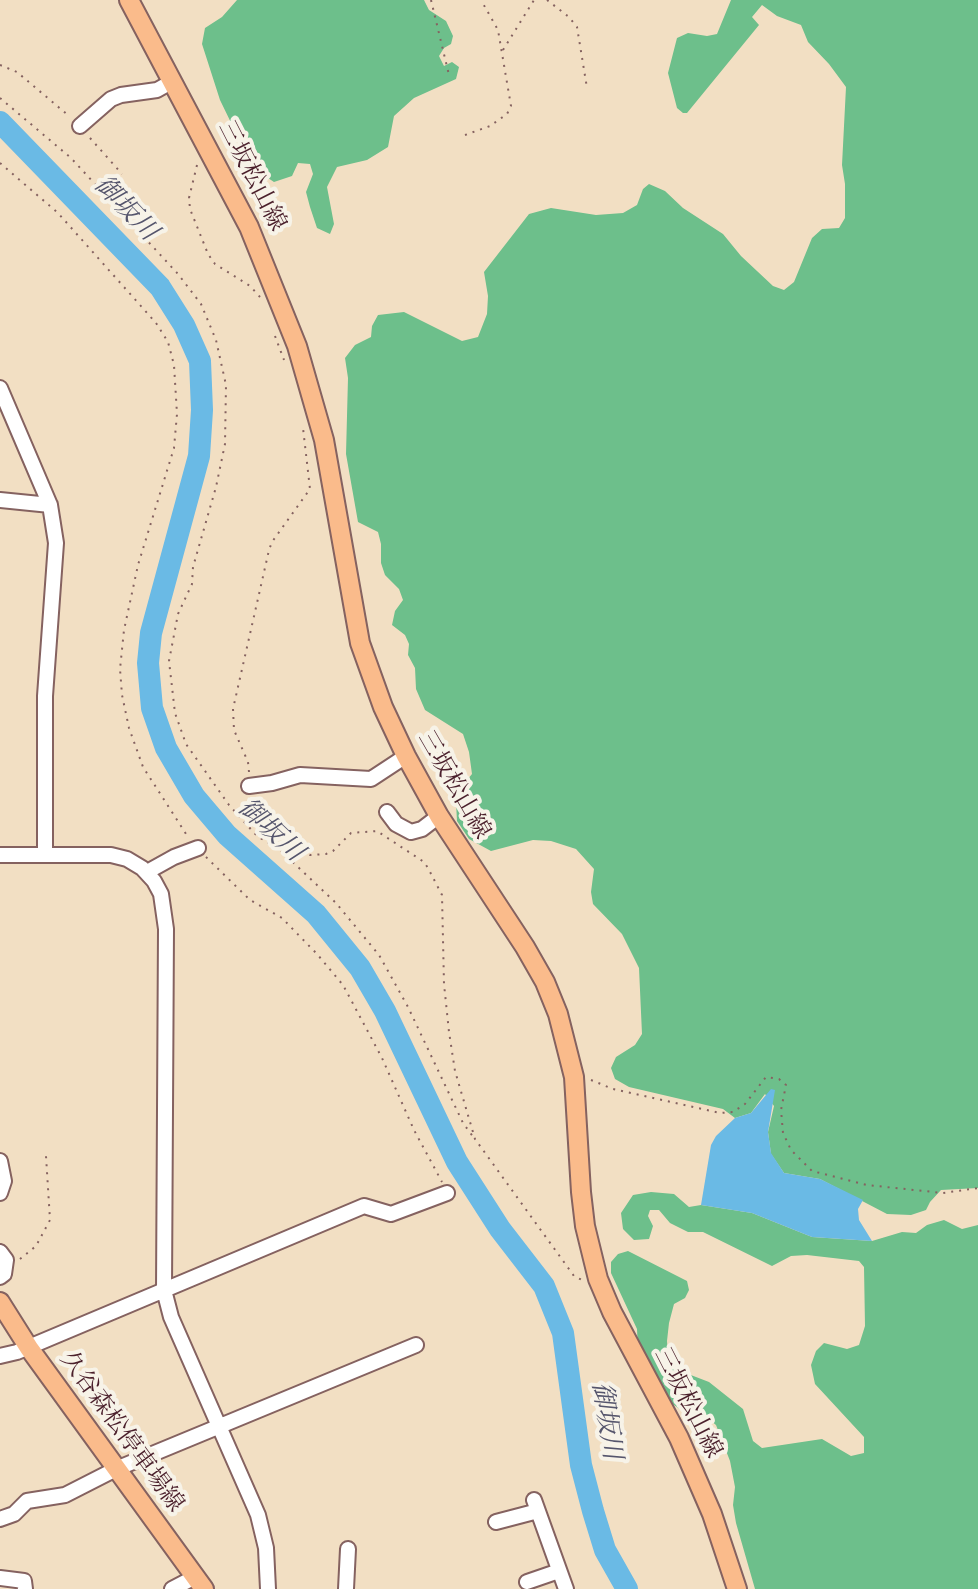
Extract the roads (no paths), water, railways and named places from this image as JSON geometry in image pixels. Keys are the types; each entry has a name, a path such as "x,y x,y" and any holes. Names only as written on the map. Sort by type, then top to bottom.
{"main road":[{"name":"三坂松山線","path":"129,0 249,227 297,346 324,440 360,643 383,707 439,816 525,947 545,982 558,1014 574,1077 585,1226 598,1279 612,1312 679,1438 712,1514 737,1589"},
{"name":"久谷森松停車場線","path":"0,1302 29,1348 199,1583"}],"street":[{"path":"80,126 111,99 157,90 173,81"},
{"path":"0,388 50,505 56,543 45,696 45,855"},
{"path":"0,500 50,505"},
{"path":"249,786 300,775 371,779 406,756"},
{"path":"387,812 396,824 411,832 422,829 439,816"},
{"path":"147,872 198,848"},
{"path":"0,855 111,855 127,859 147,872 161,894 166,929 164,1290 171,1317 258,1515 266,1548 268,1589"},
{"path":"0,1161 4,1181 0,1193"},
{"path":"0,1356 29,1348 364,1206 391,1214 447,1193"},
{"path":"0,1252 6,1260 3,1272"},
{"path":"0,1519 14,1514 27,1501 65,1495 116,1469 416,1345"},
{"path":"496,1522 536,1505 566,1589"},
{"path":"346,1589 348,1549"},
{"path":"527,1582 559,1571"},
{"path":"0,1578 24,1581 25,1589"},
{"path":"172,1589 199,1583"}],"water":[{"path":"771,1089 775,1090 768,1132 771,1153 784,1173 820,1179 863,1200 858,1209 859,1220 872,1241 812,1237 752,1213 701,1205 711,1145 716,1136 735,1118 751,1113"}],"waterway":[{"name":"御坂川","path":"0,122 160,287 184,325 200,361 202,410 199,456 151,633 148,663 152,708 166,748 194,796 227,835 316,914 360,968 385,1011 457,1162 500,1229 544,1286 563,1333 581,1465 593,1511 605,1550 627,1589"}]}
